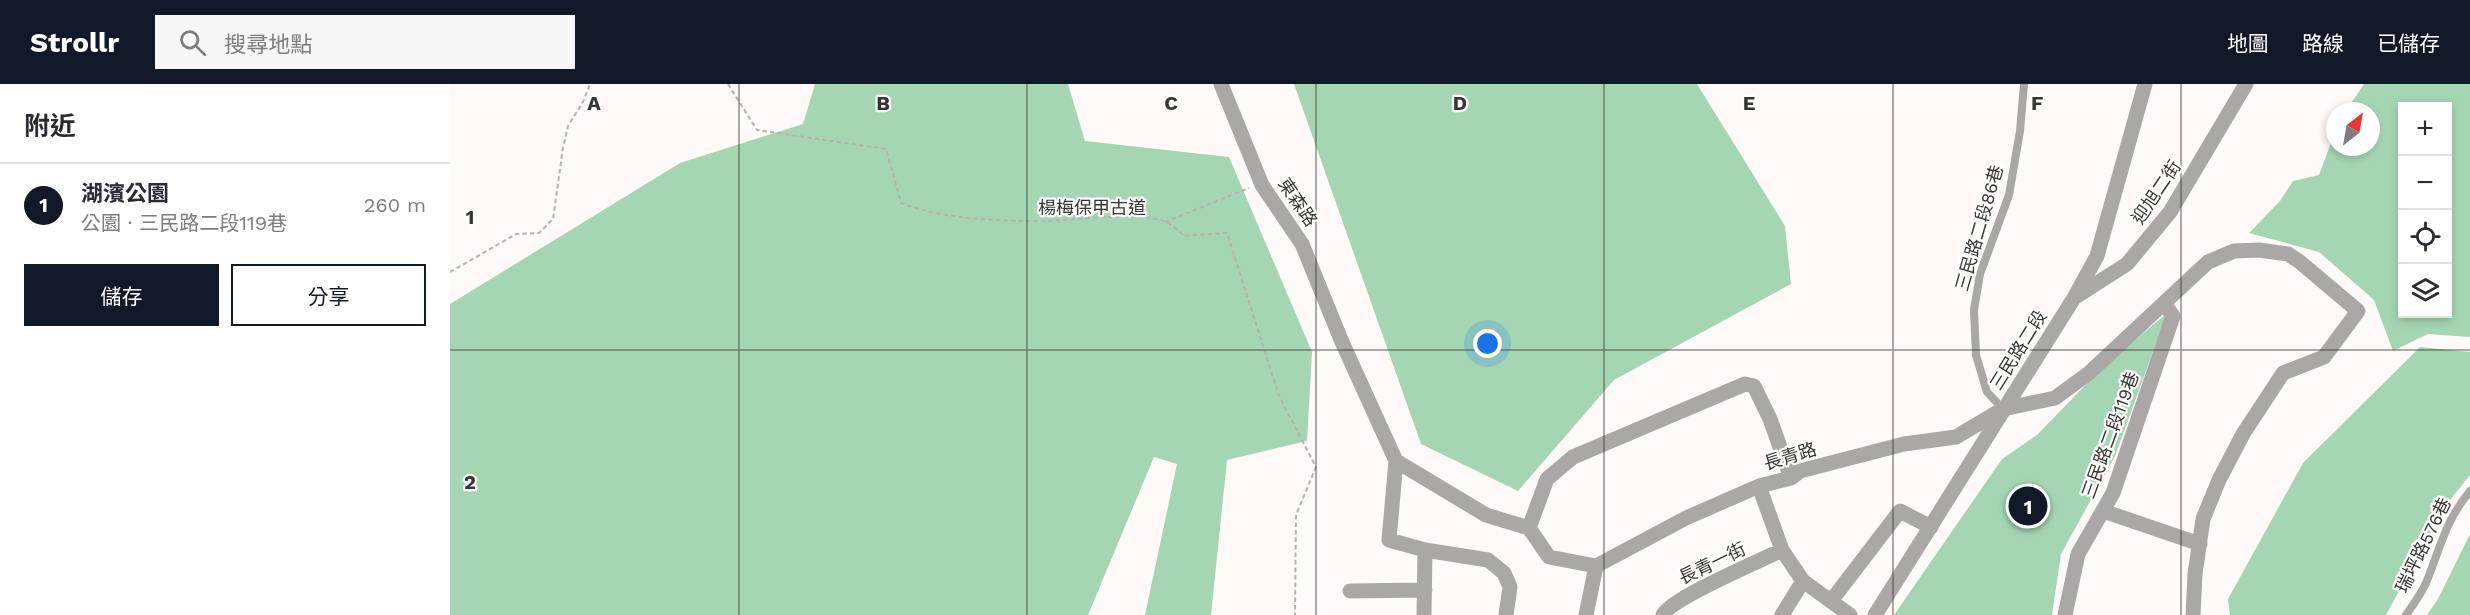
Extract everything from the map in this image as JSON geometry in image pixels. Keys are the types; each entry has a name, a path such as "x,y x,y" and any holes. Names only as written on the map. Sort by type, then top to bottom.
{"street":[{"name":"東森路","path":"1221,84 1262,185 1302,244 1342,342 1396,461"},
{"name":"三民路二段","path":"1875,615 2097,256 2145,84"},
{"name":"迎旭二街","path":"2073,298 2127,264 2170,212 2246,84"},
{"path":"2003,409 2055,398 2089,373 2208,262 2234,251 2259,250 2288,254 2358,311 2324,357 2283,374 2243,434 2219,480 2203,519 2193,615"},
{"name":"三民路二段119巷","path":"2065,615 2078,554 2113,493 2173,316 2164,303"},
{"path":"1529,528 1547,479 1573,457 1745,384 1754,386 1758,394 1770,419 1791,478"},
{"name":"長青路","path":"1596,566 1686,518 1759,486 1791,478 1800,471 1904,444 1956,437 2003,409"},
{"path":"1506,615 1510,587 1504,573 1488,560 1425,550 1389,540 1396,461 1486,515 1529,528 1549,557 1596,566 1586,615"},
{"path":"1759,486 1782,550 1803,581 1850,615"},
{"path":"1831,601 1900,511 1931,527"},
{"path":"2103,511 2200,544"},
{"path":"1424,615 1425,550"},
{"name":"長青一街","path":"1663,615 1666,609 1684,598 1782,550"},
{"path":"1782,615 1803,581"},
{"path":"1350,591 1425,590"}],"lane":[{"name":"三民路二段86巷","path":"2003,409 1986,392 1976,355 1974,310 1980,274 2009,195 2020,131 2024,84"},
{"name":"瑞坪路576巷","path":"2406,615 2425,585 2441,537 2459,505 2470,491"}],"path":[{"path":"450,272 516,234 538,233 553,219 568,126 584,102 590,84"},
{"name":"楊梅保甲古道","path":"728,84 757,130 886,149 902,202 922,211 979,219 1047,220 1136,217 1165,222 1184,236 1227,233 1279,396 1316,467 1296,515 1295,615"},
{"path":"1165,222 1262,185"}],"green space":[{"path":"815,84 1068,84 1085,141 1229,157 1312,352 1307,441 1227,460 1211,615 1145,615 1177,464 1154,457 1088,615 450,615 450,304 680,163 803,124"},
{"path":"1294,84 1697,84 1785,226 1791,284 1614,380 1518,491 1421,444"},
{"path":"2364,84 2470,84 2470,337 2428,334 2393,351 2374,300 2319,252 2249,233 2280,201 2293,181 2319,175 2326,156 2380,156 2380,102 2352,102"},
{"path":"2167,313 2115,456 2061,554 2052,615 1894,615 2002,459 2037,435 2101,369"},
{"path":"2420,347 2470,352 2470,475 2446,505 2386,615 2230,615 2228,599 2303,463"},
{"path":"2470,534 2470,615 2427,615 2438,599"}],"place":[{"name":"湖濱公園","path":"2028,506"}]}
